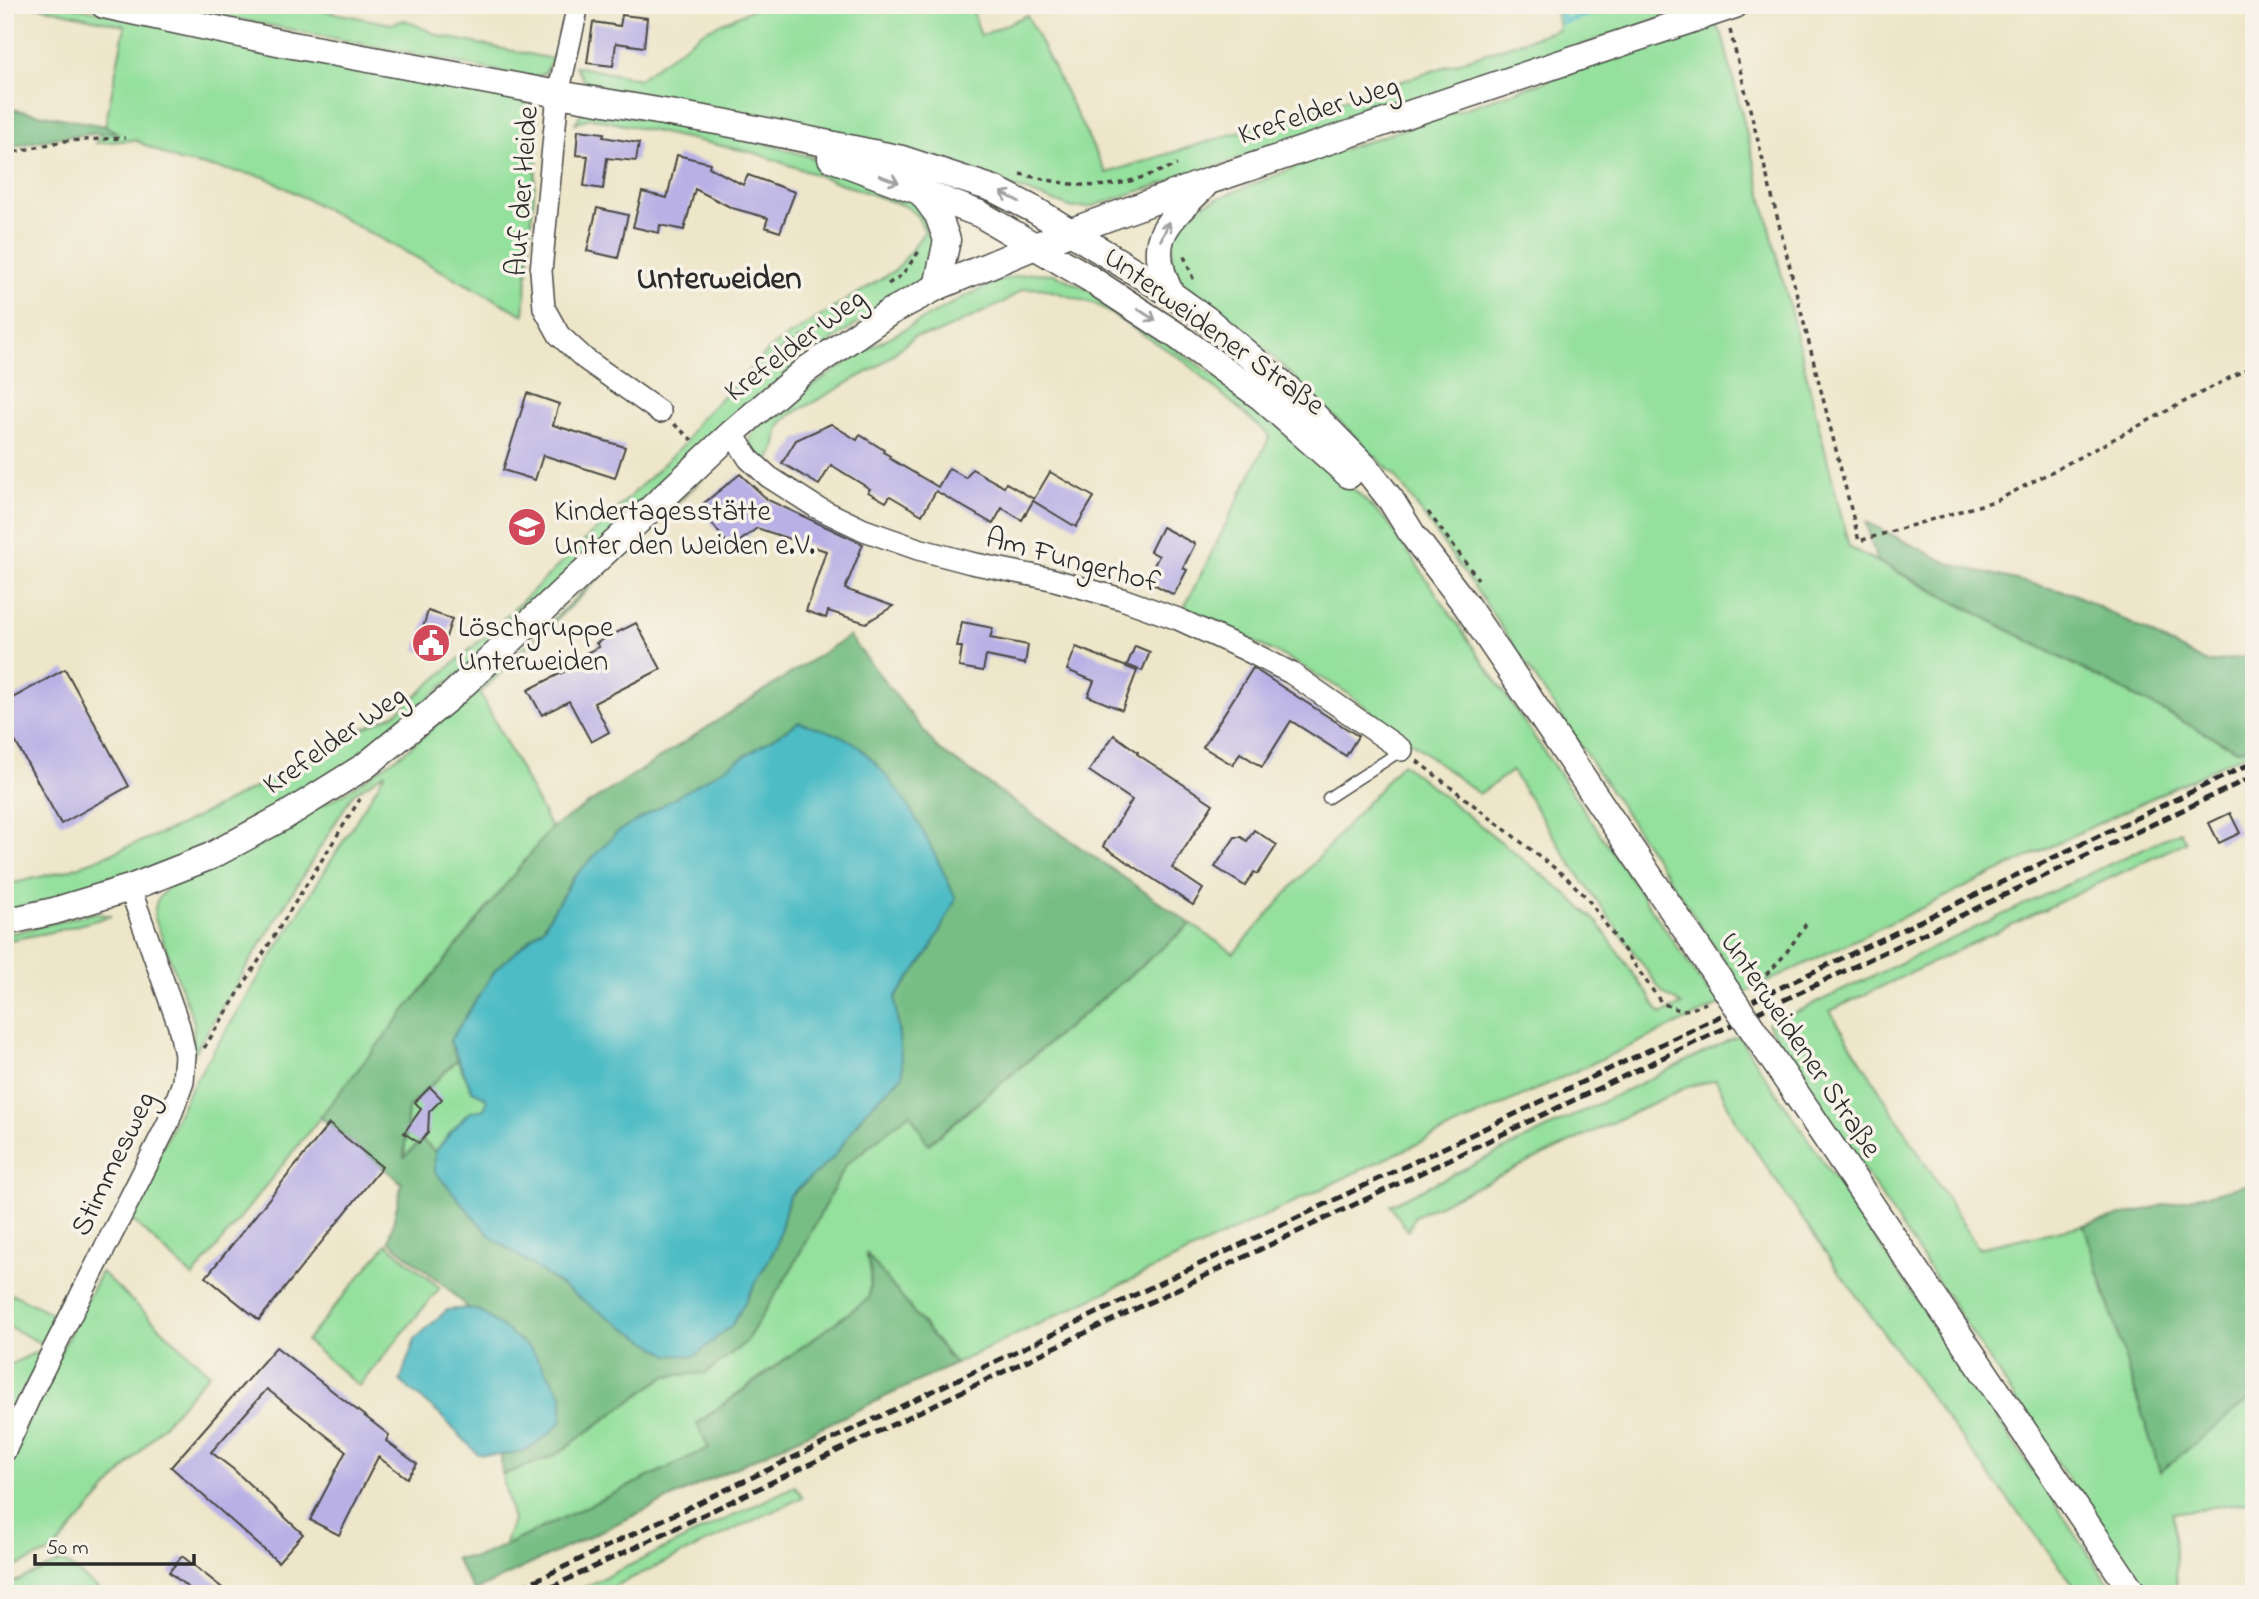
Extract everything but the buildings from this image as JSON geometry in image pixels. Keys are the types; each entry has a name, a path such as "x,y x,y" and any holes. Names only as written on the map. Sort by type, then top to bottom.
{"street":[{"name":"Unterweidener Straße","path":"104,5 300,47 722,121 902,159 994,189 1035,210 1171,294 1248,353 1365,467 1466,605 2134,1594"},
{"name":"Auf der Heide","path":"578,5 558,94 541,271 544,308 559,335 585,359 660,412"},
{"name":"Krefelder Weg","path":"5,922 54,911 130,888 211,856 285,816 365,766 451,696 732,433 803,372 890,312 937,287 1069,232 1209,181 1728,6"},
{"name":"Unterweidener Straße","path":"722,121 858,167 980,214 1090,278 1176,335 1261,397 1412,534"},
{"name":"Unterweidener Straße","path":"1171,294 1158,262 1162,233 1170,219 1209,181"},
{"path":"921,192 938,215 947,240 937,287"},
{"name":"Am Fungerhof","path":"732,433 749,459 769,477 816,507 864,530 918,549 1051,579 1122,599 1178,619 1291,673 1402,750"},
{"name":"Stimmesweg","path":"5,1451 168,1123 183,1082 185,1055 179,1026 130,888"}],"lane":[{"path":"1328,798 1402,750"}],"path":[{"path":"1728,6 1859,541 1998,500 2254,365"},
{"path":"5,154 64,141 125,138"},
{"path":"1011,172 1067,184 1106,186 1177,165"},
{"path":"1402,750 1566,877 1587,898 1661,1002 1676,1010 1690,1010 1715,999"},
{"path":"204,1048 362,795 365,766"},
{"path":"1741,988 1754,983 1769,972 1785,955 1806,923"}],"green space":[{"path":"31,5 66,5 502,95 529,105 537,114 538,143 524,315 265,177 179,161 135,140 96,143 101,133 115,132 105,126 125,26"},
{"path":"168,5 295,5 391,24 405,20 440,36 553,59 545,73 533,78"},
{"path":"762,5 971,5 981,36 1027,15 1106,173 1372,91 1559,29 1555,5 1699,5 1388,111 1090,207 1073,208 1023,190 587,86 575,66 639,79 704,31"},
{"path":"1715,24 1722,34 1849,547 2237,750 2254,746 2254,749 1717,1006 1363,1169 955,1364 867,1254 871,1273 869,1298 697,1423 709,1448 504,1546 513,1521 502,1475 554,1456 665,1376 706,1373 745,1343 793,1266 846,1165 911,1112 929,1144 1191,924 1234,953 1402,763 1569,896 1598,923 1661,1014 1682,1005 1663,993 1573,867 1512,771 1479,794 1346,692 1287,658 1184,608 1270,436 1183,360 1095,304 1042,288 1023,289 1005,302 936,334 915,336 879,366 790,415 780,427 774,450 766,465 749,445 751,434 760,425 866,350 1000,280 1031,273 1055,274 1099,295 1292,431 1387,521 1708,992 1736,979 1484,601 1396,477 1266,350 1182,286 1172,265 1172,232 1203,204 1327,155"},
{"path":"585,107 760,142 808,156 918,198 941,224 930,273 809,357 487,650 342,770 175,859 76,894 5,912 5,885 69,870 177,827 395,714 491,631 685,443 697,422 774,345 897,269 925,231 918,217 907,207 755,153 592,118 574,125"},
{"path":"5,108 105,126 117,132 60,137 5,148"},
{"path":"708,474 480,693 551,828 193,1277 129,1217 190,1089 386,772 353,794 192,1056 194,1022 155,919 155,908 163,892 171,884 345,793 407,750 481,687"},
{"path":"1866,522 1950,564 2074,594 2207,663 2254,655 2254,746 2237,750 1876,560"},
{"path":"849,636 938,749 1191,924 928,1144 910,1113 846,1165 793,1266 745,1343 706,1373 665,1376 554,1456 502,1475 501,1456 530,1448 480,1311 468,1308 389,1241 402,1183 320,1117 551,828","holes":["799,722 929,952 895,998 903,1075 863,1114 834,1157 789,1197 776,1247 695,1356 669,1354 594,1308 435,1172 435,1152 422,1140 404,1157 408,1108 457,1060 450,1041 496,969 543,928 573,878 738,760"]},
{"path":"2180,831 2186,842 1830,1011 1978,1248 2084,1225 2160,1472 2254,1395 2254,1501 2173,1513 2177,1588 2181,1594 2144,1594 1767,1023 1801,1010"},
{"path":"94,913 111,916 5,941 5,935"},
{"path":"1738,1036 2116,1594 2081,1594 1944,1416 1834,1265 1736,1122 1716,1080 1687,1087 1415,1216 1408,1231 1390,1205"},
{"path":"457,1060 472,1090 485,1097 485,1109 452,1131 435,1152 422,1140 404,1158 408,1108"},
{"path":"2254,1183 2254,1395 2160,1472 2084,1225"},
{"path":"387,1244 440,1288 359,1386 306,1341"},
{"path":"866,1253 955,1364 474,1591 455,1558 477,1557 504,1546 709,1448 697,1424 869,1298 871,1273"},
{"path":"101,1272 209,1373 53,1551 5,1571 5,1471 39,1394"},
{"path":"13,1294 61,1318 46,1346 5,1325 5,1308"},
{"path":"45,1348 5,1428 5,1367"},
{"path":"795,1486 803,1497 598,1594 570,1594"},
{"path":"63,1561 105,1594 5,1594 5,1586"}],"water":[{"path":"799,722 854,743 887,776 914,815 956,899 929,952 895,998 903,1075 863,1114 834,1157 789,1196 776,1247 732,1325 695,1356 669,1355 594,1308 491,1237 435,1172 435,1152 468,1113 484,1109 487,1102 485,1097 472,1091 450,1041 496,969 543,928 573,878 616,833"},
{"path":"468,1308 480,1311 531,1349 562,1395 562,1421 543,1439 524,1450 504,1455 478,1454 439,1414 400,1381 415,1339 447,1310"}],"waterway":[{"path":"1560,5 1563,22 1617,5"}],"railway":[{"path":"507,1594 2254,762"},
{"path":"537,1594 2254,776"}],"place":[{"name":"Kindertagesstätte Unter den Weiden e.V.","path":"527,527"},
{"name":"Löschgruppe Unterweiden","path":"431,643"}],"district":[{"name":"Unterweiden","path":"719,276"}]}
